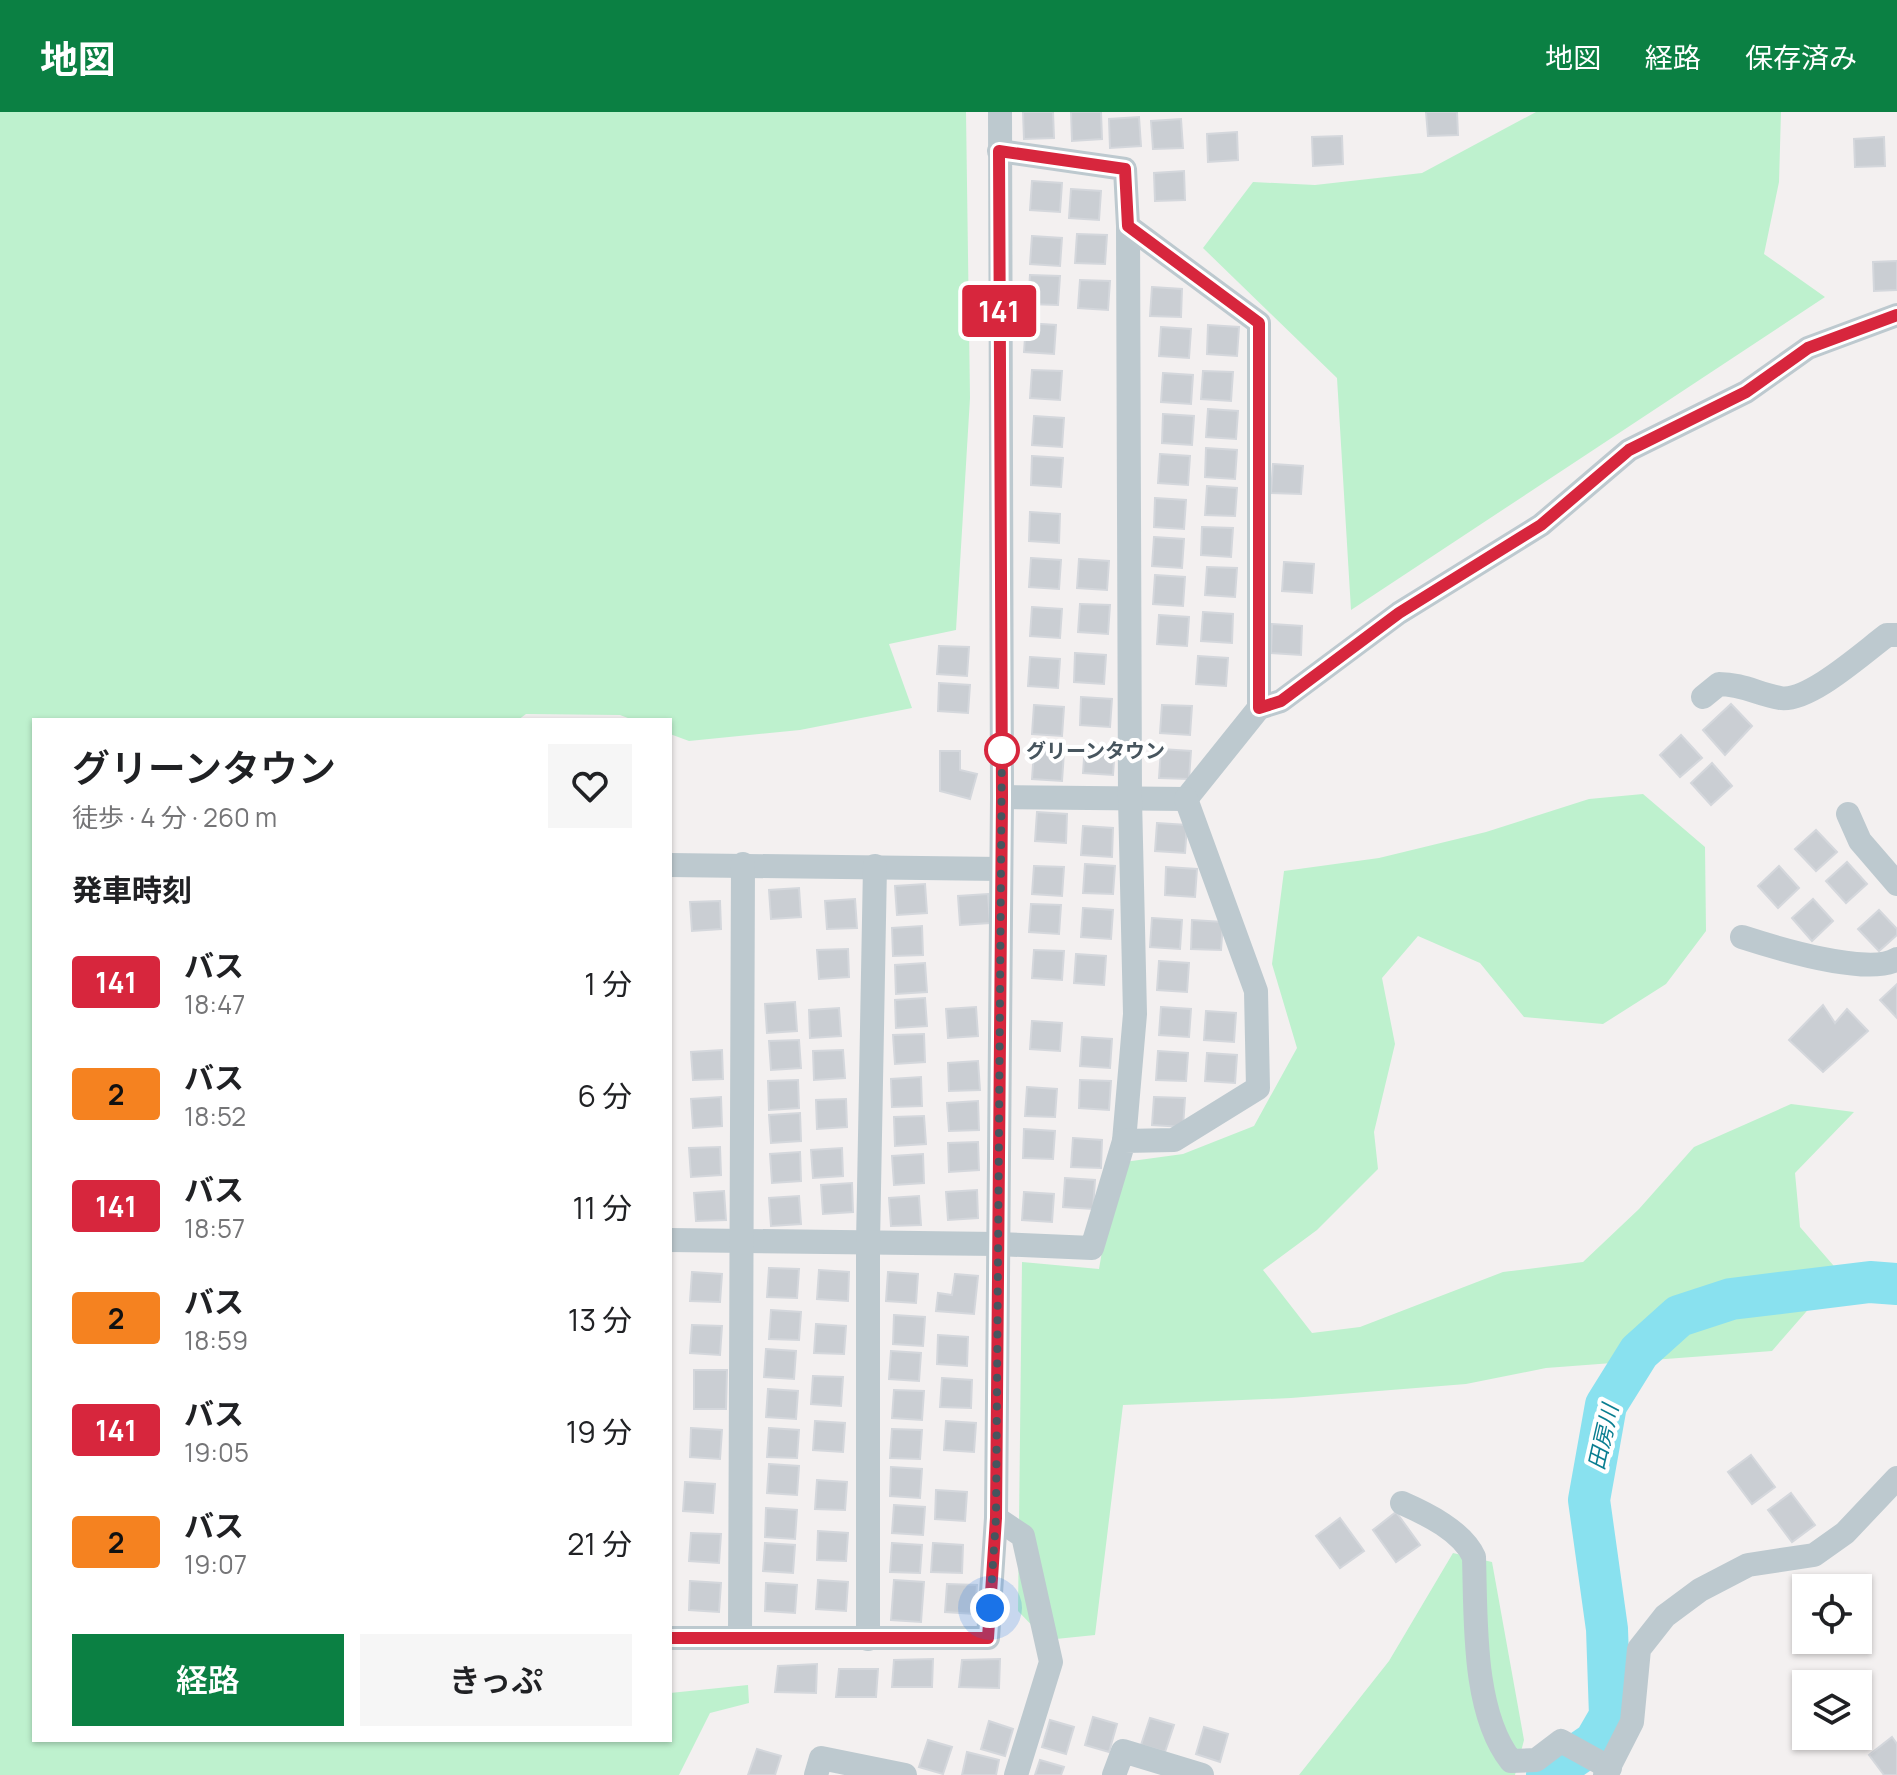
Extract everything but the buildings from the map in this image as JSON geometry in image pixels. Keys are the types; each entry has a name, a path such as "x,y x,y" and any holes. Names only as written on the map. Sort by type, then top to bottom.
{"street":[{"path":"672,1638 988,1638 996,1518 1002,797 1000,112"},
{"path":"672,1240 1092,1248 1124,1141 1135,1014 1130,799 1128,226 1125,169 999,151"},
{"path":"1128,226 1259,323 1259,708"},
{"path":"1186,799 1259,708 1281,701 1399,613 1541,525 1629,450 1746,392 1808,348 1897,315"},
{"path":"1703,697 1719,684 1739,684 1782,699 1810,691 1887,635 1897,635"},
{"path":"1002,797 1186,799"},
{"path":"1124,1141 1174,1140 1258,1088 1256,991 1186,799"},
{"path":"1848,814 1860,841 1897,884"},
{"path":"740,1638 744,1243 743,864"},
{"path":"672,865 1001,869"},
{"path":"868,1639 868,1243 875,866"},
{"path":"1742,937 1789,952 1843,962 1889,965 1897,959"},
{"path":"1402,1503 1423,1512 1468,1545 1474,1557 1477,1662 1498,1745 1511,1761 1536,1760 1561,1741 1605,1768 1632,1722 1639,1649 1665,1616 1700,1590 1748,1565 1814,1555 1845,1533 1897,1478"},
{"path":"996,1518 1023,1536 1051,1662 1016,1775"},
{"path":"1114,1775 1123,1751 1202,1775"},
{"path":"816,1775 821,1758 905,1775"}],"green space":[{"path":"0,112 966,112 970,398 956,630 889,644 912,708 800,730 689,741 672,735 672,718 628,718 620,715 526,714 521,718 32,718 32,1742 672,1742 672,1693 748,1685 749,1703 710,1713 679,1775 0,1775"},
{"path":"1536,112 1781,112 1779,182 1764,254 1825,297 1351,610 1337,378 1203,248 1253,182 1315,185 1422,173"},
{"path":"1643,794 1705,847 1706,931 1666,984 1603,1024 1524,1017 1480,963 1418,936 1382,978 1395,1044 1374,1132 1378,1169 1317,1230 1263,1270 1312,1333 1360,1327 1503,1272 1583,1262 1639,1209 1694,1147 1791,1104 1854,1112 1795,1173 1800,1227 1840,1273 1772,1351 1546,1368 1466,1384 1291,1398 1123,1405 1095,1635 1046,1640 1018,1611 1022,1262 1099,1269 1117,1163 1183,1154 1254,1126 1297,1048 1272,964 1284,871 1379,858 1486,832 1589,799"},
{"path":"1453,1553 1492,1562 1524,1740 1515,1775 1299,1775 1389,1661"}],"waterway":[{"name":"田房川","path":"1547,1775 1595,1742 1610,1716 1607,1629 1589,1500 1606,1405 1639,1352 1679,1316 1731,1299 1870,1282 1897,1284"}],"bus line":[{"name":"141","path":"672,1638 988,1638 996,1518 1002,797 999,151 1125,169 1128,226 1259,323 1259,708 1281,701 1399,613 1541,525 1629,450 1746,392 1808,348 1897,315"}],"place":[{"name":"グリーンタウン","path":"1002,750"}],"route":[{"path":"990,1608 996,1518 1002,736 1002,750"}]}
